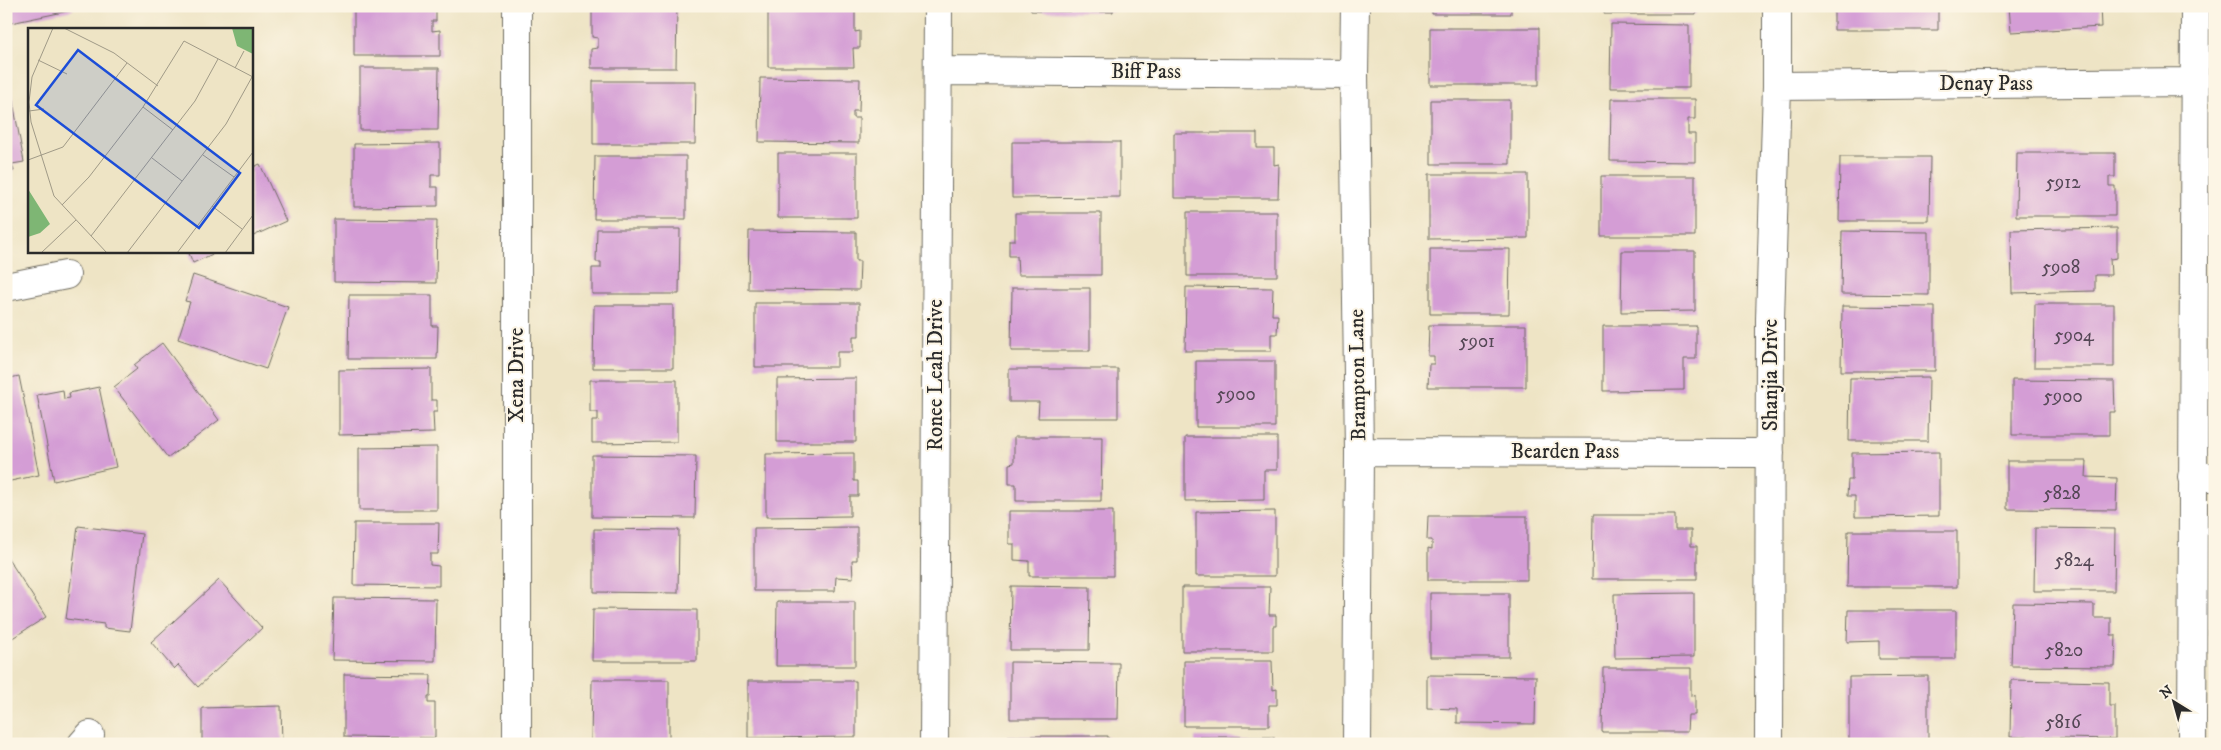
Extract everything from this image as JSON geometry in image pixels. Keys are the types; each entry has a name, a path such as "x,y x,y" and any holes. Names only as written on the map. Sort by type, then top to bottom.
{"street":[{"name":"Xena Drive","path":"516,6 517,744"},
{"name":"Ronee Leah Drive","path":"934,744 938,6"},
{"name":"Brampton Lane","path":"1355,6 1354,74 1359,452 1357,744"},
{"name":"Shanjia Drive","path":"1769,744 1770,319 1777,86 1777,6"},
{"path":"2192,744 2203,477 2194,82 2195,6"},
{"name":"Biff Pass","path":"938,71 1354,74"},
{"name":"Denay Pass","path":"1777,86 2194,82"},
{"path":"6,287 66,275"},
{"name":"Bearden Pass","path":"1359,452 1770,453"}],"building":[{"path":"7,6 72,6 73,10 11,23"},
{"path":"354,6 436,6 436,21 432,21 432,31 440,30 440,56 354,56"},
{"path":"592,6 677,6 676,68 591,68 591,49 598,48 598,38 592,37"},
{"path":"768,6 855,6 855,32 860,31 860,48 853,48 854,67 768,67"},
{"path":"1030,6 1113,6 1113,12 1031,11"},
{"path":"1183,6 1266,6 1266,10 1183,10"},
{"path":"1432,6 1511,6 1511,14 1432,14"},
{"path":"1605,6 1696,6 1696,14 1604,14"},
{"path":"1834,6 1938,6 1938,30 1834,30"},
{"path":"2009,6 2100,6 2101,27 2011,32"},
{"path":"1611,24 1689,25 1689,88 1610,88"},
{"path":"1430,28 1539,28 1539,85 1430,85"},
{"path":"360,68 439,68 438,130 360,130"},
{"path":"760,78 860,79 859,111 853,111 853,118 859,118 859,143 759,142"},
{"path":"6,80 9,80 24,162 12,164 14,171 6,172"},
{"path":"593,81 696,81 695,144 593,144"},
{"path":"1611,99 1695,99 1695,119 1688,119 1688,134 1695,134 1695,162 1610,161"},
{"path":"1431,100 1510,100 1510,164 1431,164"},
{"path":"1174,133 1257,133 1257,148 1274,148 1274,165 1279,164 1278,198 1174,198"},
{"path":"1012,142 1120,142 1120,197 1012,198"},
{"path":"440,143 440,175 431,175 431,187 438,187 438,206 354,207 354,144"},
{"path":"778,153 857,153 857,218 778,218"},
{"path":"2017,153 2115,153 2115,177 2109,177 2109,186 2115,186 2115,216 2016,216"},
{"path":"595,156 686,156 686,219 594,219"},
{"path":"1840,157 1930,157 1929,221 1839,221"},
{"path":"260,164 286,221 252,237 252,168"},
{"path":"1429,174 1528,174 1528,238 1429,239"},
{"path":"1601,176 1695,176 1695,236 1601,236"},
{"path":"1187,212 1277,212 1277,276 1187,276"},
{"path":"1015,213 1101,213 1101,275 1018,275 1017,256 1009,256 1009,240 1015,240"},
{"path":"334,219 437,220 436,283 334,282"},
{"path":"2117,228 2117,258 2110,259 2111,275 2095,275 2095,291 2012,293 2011,230"},
{"path":"597,229 680,229 679,294 592,294 592,268 601,268 601,262 596,262"},
{"path":"749,231 856,232 856,261 860,261 859,290 748,289"},
{"path":"1842,231 1929,232 1929,295 1841,294"},
{"path":"1430,249 1510,249 1509,314 1430,314"},
{"path":"1622,251 1695,251 1695,311 1621,312"},
{"path":"188,252 217,252 193,263"},
{"path":"193,275 288,307 266,369 178,339 190,302 185,301"},
{"path":"1186,287 1273,288 1272,315 1278,315 1277,334 1271,334 1271,351 1185,351"},
{"path":"1012,288 1090,288 1090,351 1011,351"},
{"path":"349,295 432,295 432,326 438,326 437,359 348,359"},
{"path":"755,303 859,303 859,336 853,336 853,352 837,352 837,367 755,367"},
{"path":"2035,304 2114,304 2114,367 2034,367"},
{"path":"594,305 673,305 673,368 593,368"},
{"path":"1842,306 1935,307 1935,371 1841,371"},
{"path":"1429,325 1526,325 1526,387 1428,387 1429,364 1434,364 1434,356 1428,356"},
{"path":"1603,326 1696,326 1696,359 1684,359 1684,390 1603,391"},
{"path":"162,343 219,420 168,458 114,387 137,369 134,365"},
{"path":"1196,361 1275,361 1275,427 1196,427"},
{"path":"431,369 431,400 437,400 437,412 433,412 434,433 339,435 339,370"},
{"path":"1009,369 1118,369 1118,418 1038,418 1039,402 1009,402"},
{"path":"19,376 39,475 6,482 6,379"},
{"path":"1929,377 1928,441 1849,441 1850,378"},
{"path":"856,378 856,442 777,442 777,379"},
{"path":"590,380 677,380 677,442 592,443 592,421 598,421 598,412 590,412"},
{"path":"2012,380 2114,381 2115,412 2109,412 2109,435 2012,435"},
{"path":"99,387 116,467 54,481 37,395 63,390 64,399 70,398 69,393"},
{"path":"1014,437 1102,437 1101,501 1016,501 1016,484 1009,484 1009,464 1014,463"},
{"path":"1185,437 1277,437 1277,470 1264,470 1264,500 1185,501"},
{"path":"437,447 437,510 359,510 359,448"},
{"path":"1939,452 1939,516 1855,517 1855,496 1847,496 1848,480 1852,480 1852,453"},
{"path":"854,453 854,481 858,481 858,496 850,496 850,516 766,517 766,454"},
{"path":"592,455 696,456 695,518 592,517"},
{"path":"2007,461 2087,461 2086,477 2117,478 2116,510 2007,509"},
{"path":"1009,511 1113,511 1113,576 1029,576 1029,561 1014,560 1014,544 1009,544"},
{"path":"1275,511 1275,576 1196,576 1196,512"},
{"path":"1593,515 1675,515 1675,530 1691,530 1691,546 1697,546 1697,579 1592,579"},
{"path":"1428,516 1527,516 1527,580 1428,580 1428,548 1432,549 1432,540 1427,540"},
{"path":"354,523 439,523 438,554 430,554 430,565 439,566 439,586 353,585"},
{"path":"78,526 142,534 130,631 104,628 104,624 66,619"},
{"path":"857,527 857,560 852,560 853,578 836,577 835,591 754,591 754,528"},
{"path":"2035,528 2115,529 2114,591 2034,591"},
{"path":"594,529 679,530 678,593 594,592"},
{"path":"1848,531 1957,531 1957,587 1847,587"},
{"path":"6,555 46,617 6,642"},
{"path":"219,580 262,628 198,687 178,665 174,669 151,642"},
{"path":"1011,586 1090,587 1089,650 1010,650"},
{"path":"1182,587 1270,587 1269,615 1276,615 1276,626 1273,626 1273,651 1182,651"},
{"path":"1430,593 1509,593 1509,657 1430,657"},
{"path":"1694,593 1694,657 1615,658 1614,594"},
{"path":"334,598 436,599 435,661 332,660"},
{"path":"777,602 855,602 855,666 776,666"},
{"path":"2013,603 2094,604 2094,618 2111,618 2111,635 2116,635 2115,667 2011,666"},
{"path":"593,609 697,610 697,661 592,661"},
{"path":"1848,610 1956,610 1956,659 1879,659 1879,641 1847,642"},
{"path":"1184,661 1272,661 1273,690 1277,689 1277,705 1269,705 1269,726 1184,726"},
{"path":"1010,662 1119,663 1118,719 1010,719"},
{"path":"1603,668 1691,668 1691,696 1695,695 1695,715 1688,715 1687,732 1602,732"},
{"path":"344,674 431,675 428,703 435,703 435,738 344,737"},
{"path":"1427,675 1536,676 1535,724 1457,723 1457,709 1427,708"},
{"path":"1928,676 1928,741 1849,741 1849,677"},
{"path":"592,680 669,680 669,742 591,742"},
{"path":"2011,680 2109,682 2109,706 2115,706 2115,739 2010,737"},
{"path":"748,681 856,681 856,737 748,738"},
{"path":"281,706 282,744 202,744 202,708"},
{"path":"1008,736 1108,736 1108,744 1008,744"},
{"path":"1195,737 1274,737 1274,744 1195,744"}]}
